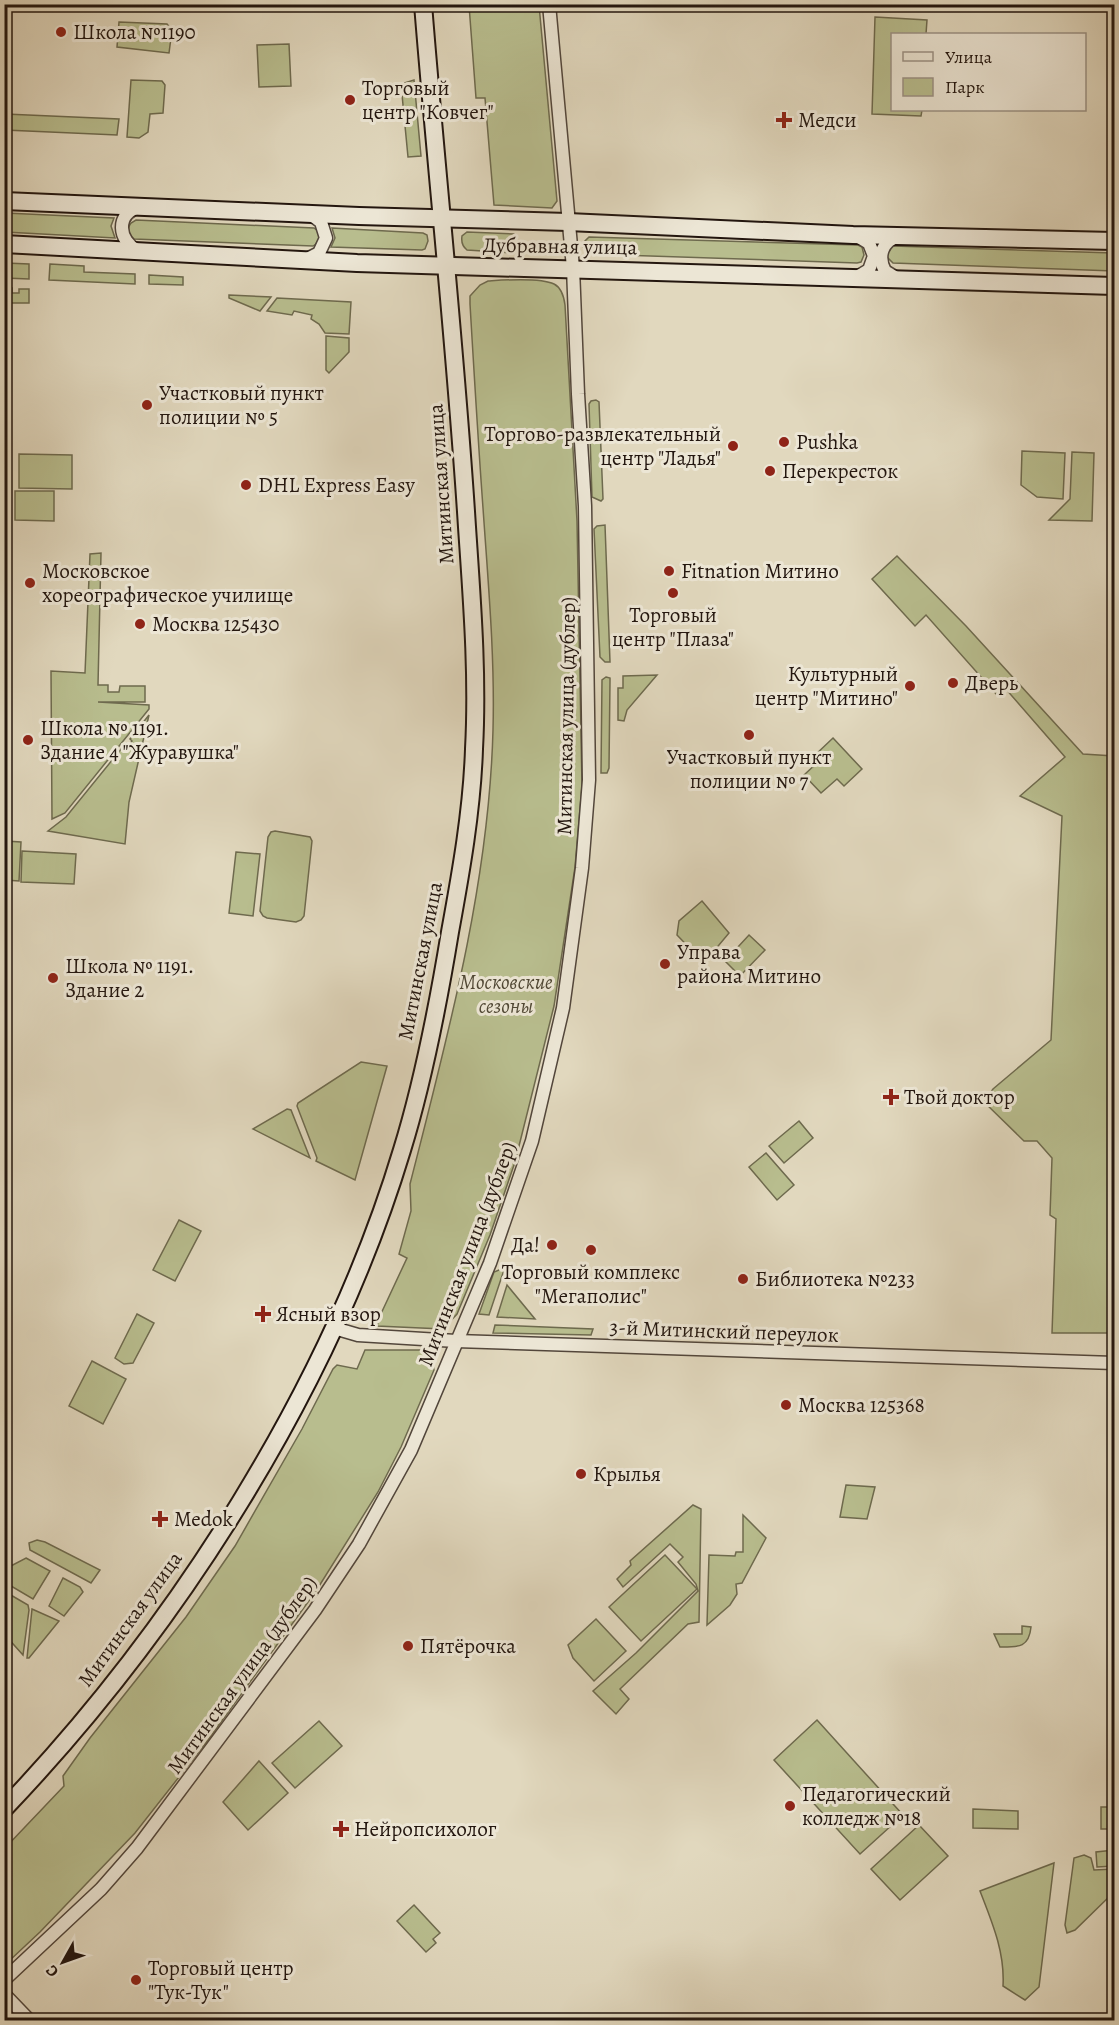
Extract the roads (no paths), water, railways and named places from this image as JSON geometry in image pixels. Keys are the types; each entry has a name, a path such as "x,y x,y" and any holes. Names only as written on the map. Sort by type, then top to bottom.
{"main road":[{"name":"Митинская улица","path":"4,1809 78,1725 137,1652 221,1532 287,1422 334,1328 385,1201 403,1147 420,1079 441,987 454,909 474,756 476,686 472,597 447,266 423,4"},
{"name":"Дубравная улица","path":"4,201 853,235 1114,241"},
{"name":"Дубравная улица","path":"4,244 447,266 1114,286"}],"street":[{"name":"Митинская улица (дублер)","path":"4,1980 101,1889 137,1848 315,1610 359,1544 411,1450 490,1263 532,1141 563,1008 582,868 589,789 586,521 573,268 549,4"},
{"path":"141,252 129,246 125,241 121,227 127,214 143,207"},
{"path":"304,260 319,253 326,238 321,222 315,216 306,213"},
{"path":"852,278 863,275 869,270 874,256 866,240 853,235"},
{"path":"903,236 892,238 886,243 880,257 883,268 888,274 904,279"},
{"name":"3-й Митинский переулок","path":"334,1328 358,1335 456,1341 1114,1363"},
{"path":"4,1994 29,2020"}],"place":[{"name":"Школа №1190","path":"61,32"},
{"name":"Торговый центр \"Ковчег\"","path":"350,100"},
{"name":"Медси","path":"784,120"},
{"name":"Участковый пункт полиции № 5","path":"147,405"},
{"name":"Pushka","path":"784,442"},
{"name":"Торгово-развлекательный центр \"Ладья\"","path":"733,446"},
{"name":"Перекресток","path":"770,471"},
{"name":"DHL Express Easy","path":"246,485"},
{"name":"Fitnation Митино","path":"669,571"},
{"name":"Московское хореографическое училище","path":"30,583"},
{"name":"Торговый центр \"Плаза\"","path":"673,593"},
{"name":"Москва 125430","path":"140,624"},
{"name":"Дверь","path":"953,683"},
{"name":"Культурный центр \"Митино\"","path":"910,686"},
{"name":"Участковый пункт полиции № 7","path":"749,735"},
{"name":"Школа № 1191. Здание 4 \"Журавушка\"","path":"28,740"},
{"name":"Управа района Митино","path":"665,964"},
{"name":"Школа № 1191. Здание 2","path":"53,978"},
{"name":"Твой доктор","path":"891,1097"},
{"name":"Да!","path":"552,1245"},
{"name":"Торговый комплекс \"Мегаполис\"","path":"591,1250"},
{"name":"Библиотека №233","path":"743,1279"},
{"name":"Ясный взор","path":"263,1314"},
{"name":"Москва 125368","path":"786,1405"},
{"name":"Крылья","path":"581,1474"},
{"name":"Medok","path":"160,1519"},
{"name":"Пятёрочка","path":"408,1646"},
{"name":"Педагогический колледж №18","path":"790,1806"},
{"name":"Нейропсихолог","path":"341,1829"},
{"name":"Торговый центр \"Тук-Тук\"","path":"136,1980"}],"park label":[{"name":"Московские сезоны","path":"506,994"}]}
